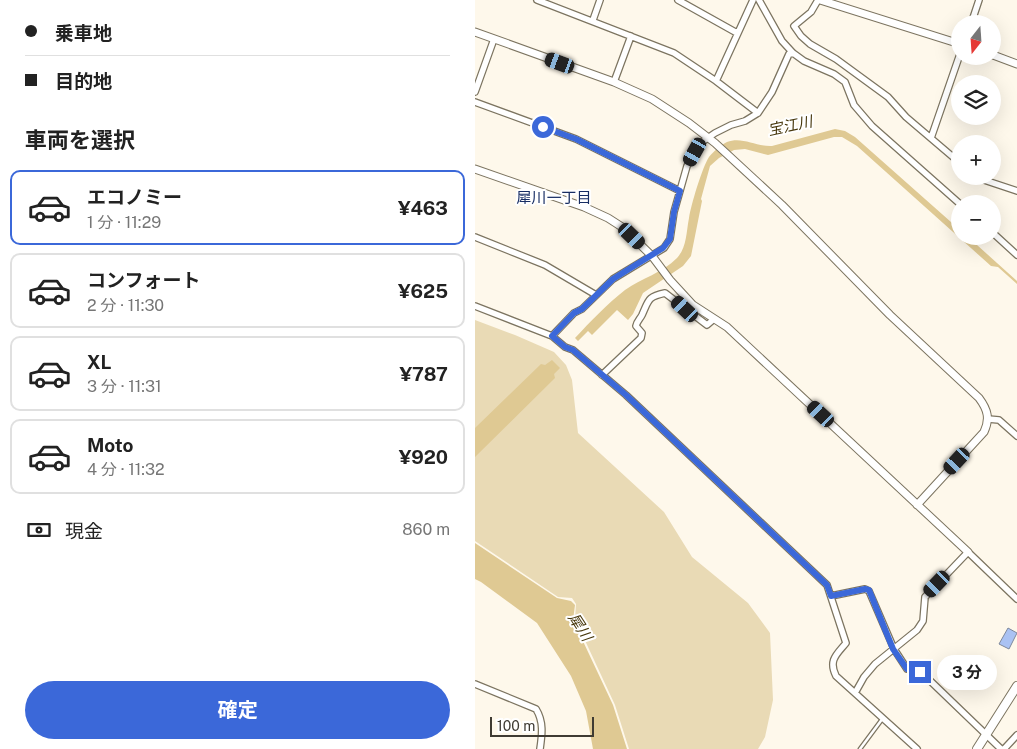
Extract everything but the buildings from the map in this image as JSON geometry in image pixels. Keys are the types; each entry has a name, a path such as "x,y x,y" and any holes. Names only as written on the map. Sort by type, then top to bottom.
{"main road":[{"path":"977,749 1017,686"}],"street":[{"path":"537,0 593,20 674,53 716,80 758,113"},
{"path":"593,20 600,0"},
{"path":"678,0 737,33"},
{"path":"716,80 753,0"},
{"path":"759,0 782,41 793,53 834,74 845,82 854,105 872,126 951,196"},
{"path":"951,41 819,0 811,12 794,26 810,44 836,59 889,97 906,117 951,155"},
{"path":"974,15 979,0"},
{"path":"475,32 614,82 662,105 715,143 782,205 890,315 979,398 986,408 988,419 984,432 917,505"},
{"path":"614,82 631,36"},
{"path":"475,92 494,39"},
{"path":"552,336 574,313 582,309 613,279 653,258 663,248 670,239 674,212 687,166 695,152 707,138 758,113 772,92 789,54 793,53"},
{"path":"1001,58 1017,64"},
{"path":"931,138 956,65"},
{"path":"475,102 576,139 680,191"},
{"path":"475,169 584,207 622,227 653,258 693,305 727,327 1017,599"},
{"path":"999,185 1017,191"},
{"path":"475,237 545,265 596,295"},
{"path":"1001,240 1017,255"},
{"path":"602,375 641,338 643,335 636,326 637,322 647,302 657,295 665,293 670,295 707,325 714,319"},
{"path":"475,306 552,336 565,347 573,350 626,395 827,585 846,643 834,658 832,668 836,676 917,749"},
{"path":"988,419 999,420 1017,436"},
{"path":"855,693 864,677 875,664 917,630 923,621 925,597 968,552"},
{"path":"831,596 865,589 869,590 893,649 907,669 920,672 1003,749 1017,735"},
{"path":"475,686 488,689 537,709 541,718 542,735 540,749"}],"lane":[{"path":"860,749 883,718"}],"shaded area":[{"name":"宝江川","path":"835,129 845,131 855,137 951,222 951,230 857,146 842,137 834,137 768,155 745,149 734,150 719,158 710,166 701,199 691,256 683,266 643,293 628,320 617,310 592,335 588,331 578,341 575,338 625,290 665,268 680,254 686,240 692,205 703,169 709,157 715,151 733,140 772,146"},
{"name":"宝江川","path":"968,245 977,245 1017,281 1017,284 998,267 991,266"},
{"path":"475,320 554,352 566,365 572,380 578,433 664,512 692,557 748,603 770,633 773,700 765,737 758,749 629,749 615,705 575,619 576,604 572,598 558,597 475,541"},
{"path":"552,360 560,368 554,374 555,378 475,457 475,428 541,364 545,365"},
{"path":"475,543 557,598 571,601 575,605 573,620 613,705 627,749 593,749 586,711 571,676 537,623 475,579"}],"district":[{"name":"犀川一丁目","path":"554,198"}],"route":[{"path":"543,127 576,139 680,191 674,212 670,239 663,248 613,279 582,309 574,313 552,336 565,347 573,350 626,395 827,585 831,596 865,589 869,590 883,620 893,649 907,669 920,672"}],"water label":[{"name":"犀川","path":"580,627"}]}
